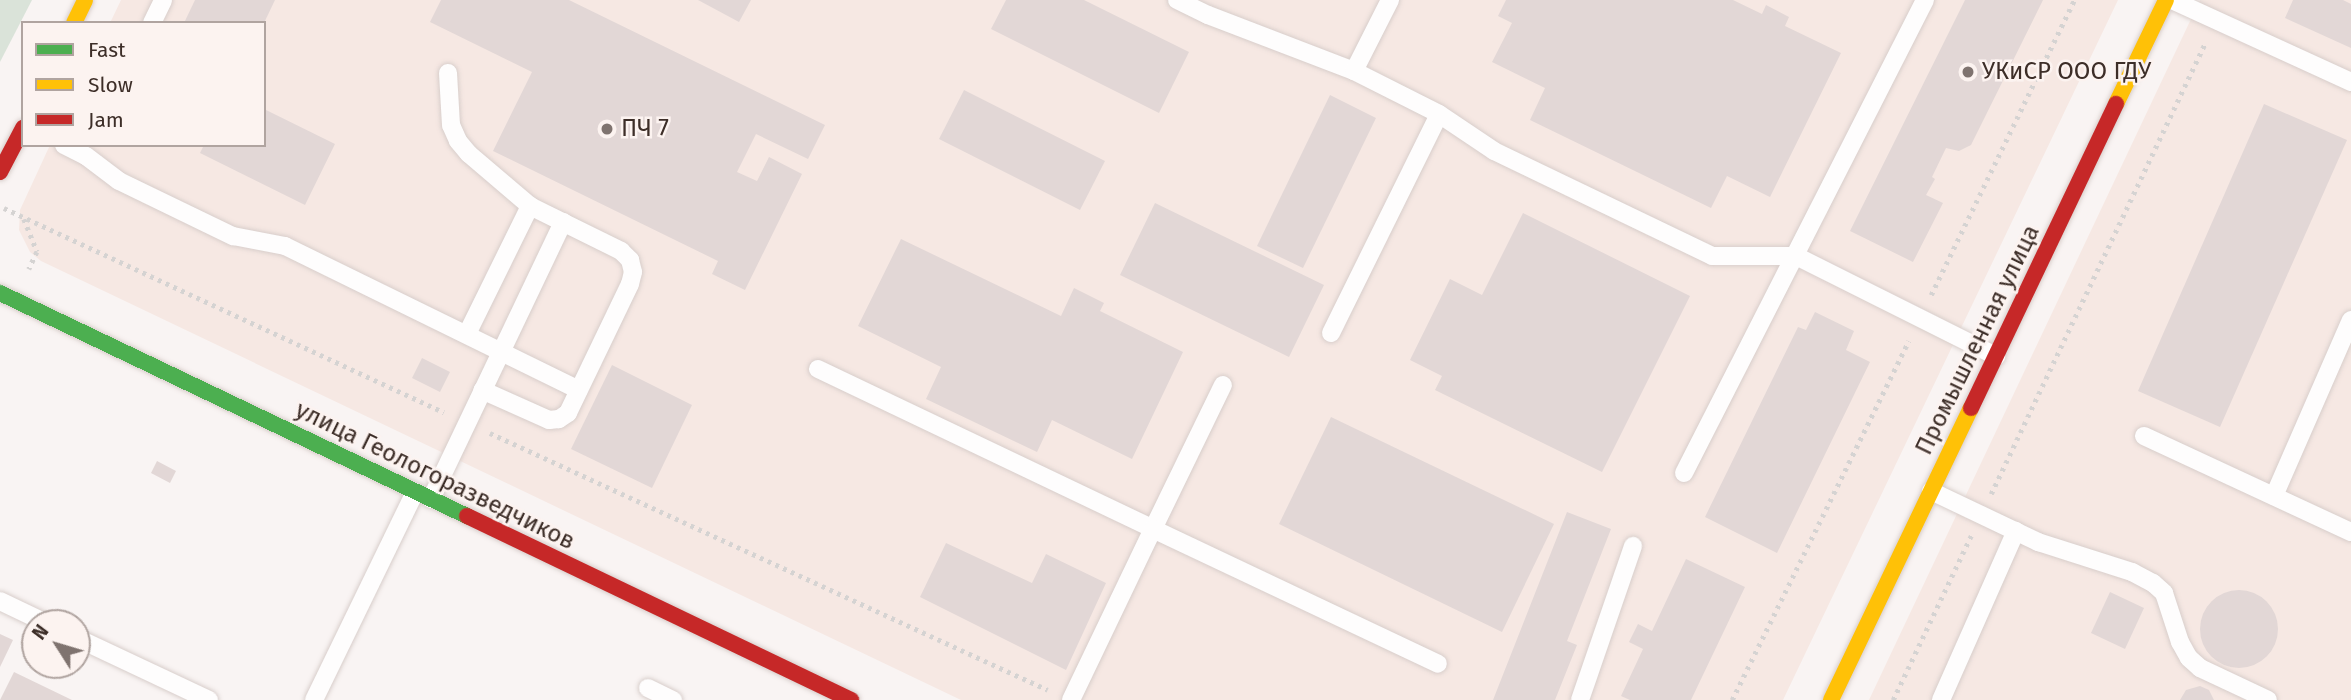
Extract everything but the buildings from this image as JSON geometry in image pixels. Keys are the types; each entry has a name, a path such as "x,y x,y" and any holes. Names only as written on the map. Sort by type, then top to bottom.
{"main road":[{"path":"75,21 85,0"},
{"name":"Промышленная улица","path":"1830,700 2166,0"},
{"path":"0,172 21,132"},
{"name":"улица Геологоразведчиков","path":"0,293 851,700"}],"lane":[{"path":"153,21 163,0"},
{"path":"1177,0 1208,15 1354,71 1439,114 1494,151 1712,256 1796,256 1996,356"},
{"path":"1354,71 1390,0"},
{"path":"1684,473 1925,0"},
{"path":"2172,0 2351,82"},
{"path":"448,73 451,125 458,141 530,206 621,251 630,260 633,272 630,284 568,413 549,421 482,390"},
{"path":"1331,333 1439,114"},
{"path":"89,150 120,181 233,236 285,246 579,390"},
{"path":"467,334 530,206"},
{"path":"314,700 423,496 467,423 563,222"},
{"path":"2274,496 2351,320"},
{"path":"818,369 1438,664"},
{"path":"1064,697 1153,529 1223,385"},
{"path":"2144,436 2351,532"},
{"path":"1931,491 2038,542 2132,572 2153,583 2164,593 2180,642 2189,658 2200,668 2268,700"},
{"path":"1941,700 1970,628 2016,531"},
{"path":"1580,700 1633,546"},
{"path":"0,601 21,611"},
{"path":"91,645 209,700"},
{"path":"648,688 673,700"}],"path":[{"path":"1732,700 2074,0"},
{"path":"1893,700 2216,20"},
{"path":"0,206 1064,697"},
{"path":"24,218 37,252"}],"shaded area":[{"path":"0,0 32,0 21,21 0,62"},
{"path":"121,0 2118,0 1783,700 961,700 41,261 30,252 19,230 20,210 49,147 266,147 266,21 111,21"},
{"path":"2200,0 2351,0 2351,700 1869,700"}],"traffic: fast":[{"path":"0,293 467,516"}],"traffic: slow":[{"path":"75,21 85,0"},
{"path":"2116,104 2166,0"},
{"path":"1831,700 1971,408"}],"traffic: jam":[{"path":"1971,408 2116,104"},
{"path":"0,172 21,132"},
{"path":"467,516 851,700"}],"place":[{"name":"УКиСР ООО ГДУ","path":"1968,72"},
{"name":"ПЧ 7","path":"607,129"}]}
